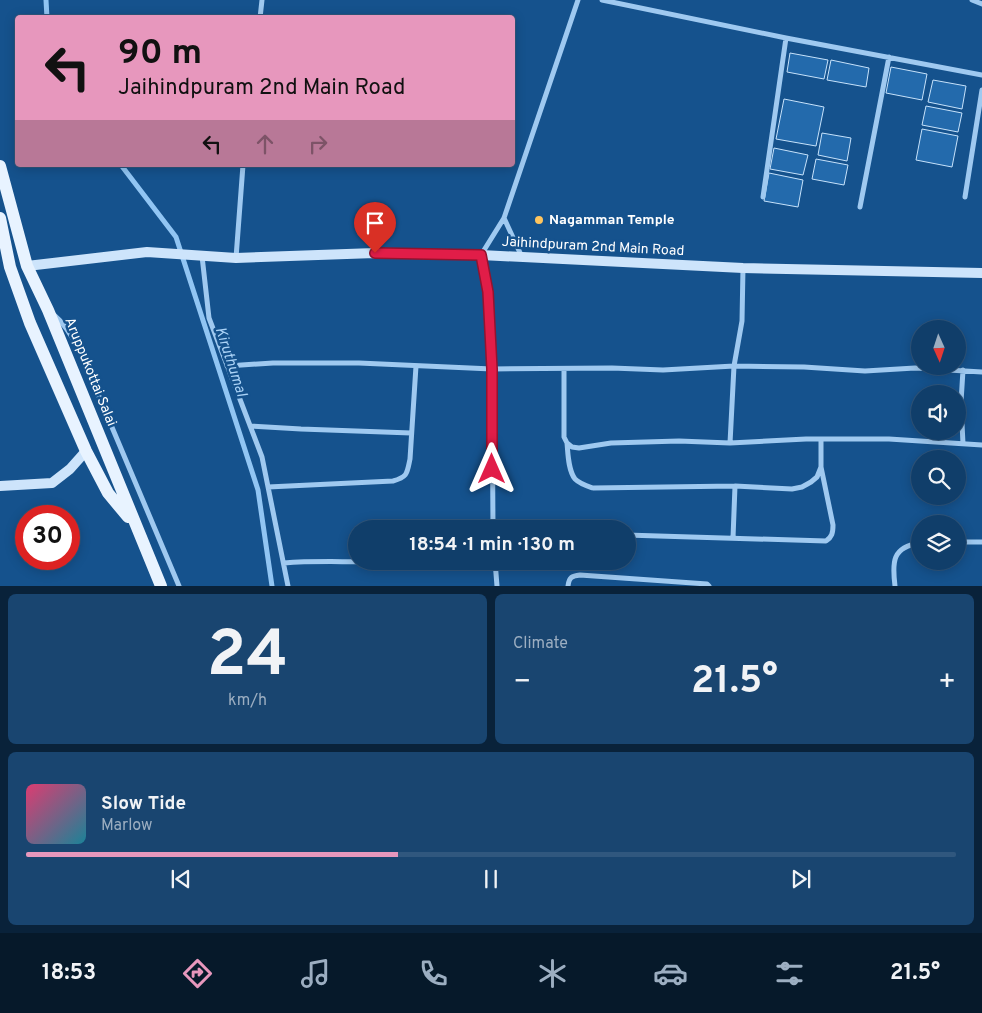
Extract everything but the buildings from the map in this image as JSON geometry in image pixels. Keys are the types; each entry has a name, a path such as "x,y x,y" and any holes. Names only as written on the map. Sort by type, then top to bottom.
{"main road":[{"name":"Aruppukottai Salai","path":"0,166 27,266 48,310 161,586"},
{"path":"0,218 10,267 27,315 86,451 108,493 136,526"}],"street":[{"path":"260,15 262,0"},
{"path":"493,520 492,369 488,292 481,255 504,218 578,0"},
{"path":"602,0 786,38 982,75"},
{"path":"972,0 982,4"},
{"path":"763,197 786,38"},
{"path":"860,207 889,57"},
{"path":"965,197 982,90"},
{"path":"236,258 243,167"},
{"path":"504,218 522,257"},
{"name":"Jaihindpuram 2nd Main Road","path":"27,266 147,252 236,258 375,253 481,255 743,268 982,273"},
{"path":"202,256 209,318 262,457 288,586"},
{"path":"730,443 734,366 742,321 743,268"},
{"path":"48,310 61,320 79,349 179,586"},
{"path":"228,366 279,363 492,369 612,368 664,370 734,366 804,367 865,371 911,368"},
{"path":"268,487 402,479 407,473 408,466 416,366"},
{"path":"564,369 564,437 567,443 570,468 575,478 594,488 735,486 792,489 802,487 811,482 817,477 821,467"},
{"path":"966,370 982,372"},
{"path":"963,375 961,402 963,444"},
{"path":"250,426 411,433"},
{"path":"567,443 572,447 579,448 611,443 730,443 821,439 889,439 982,445"},
{"path":"636,535 826,541 831,538 833,525 821,467 821,439"},
{"path":"0,486 52,483 70,470 86,451"},
{"path":"733,538 735,486"},
{"path":"966,542 982,542"},
{"path":"895,586 893,567 895,558 898,552 911,546"},
{"path":"284,563 303,561 348,562"},
{"path":"496,570 497,586"},
{"path":"568,586 571,577 580,575 707,584 709,586"}],"waterway":[{"name":"Kiruthumal","path":"46,0 47,15"},
{"name":"Kiruthumal","path":"123,167 176,237 258,490 272,586"}],"place":[{"name":"Nagamman Temple","path":"539,220"}],"route":[{"path":"375,253 481,255 488,292 492,369 492,469"}]}
